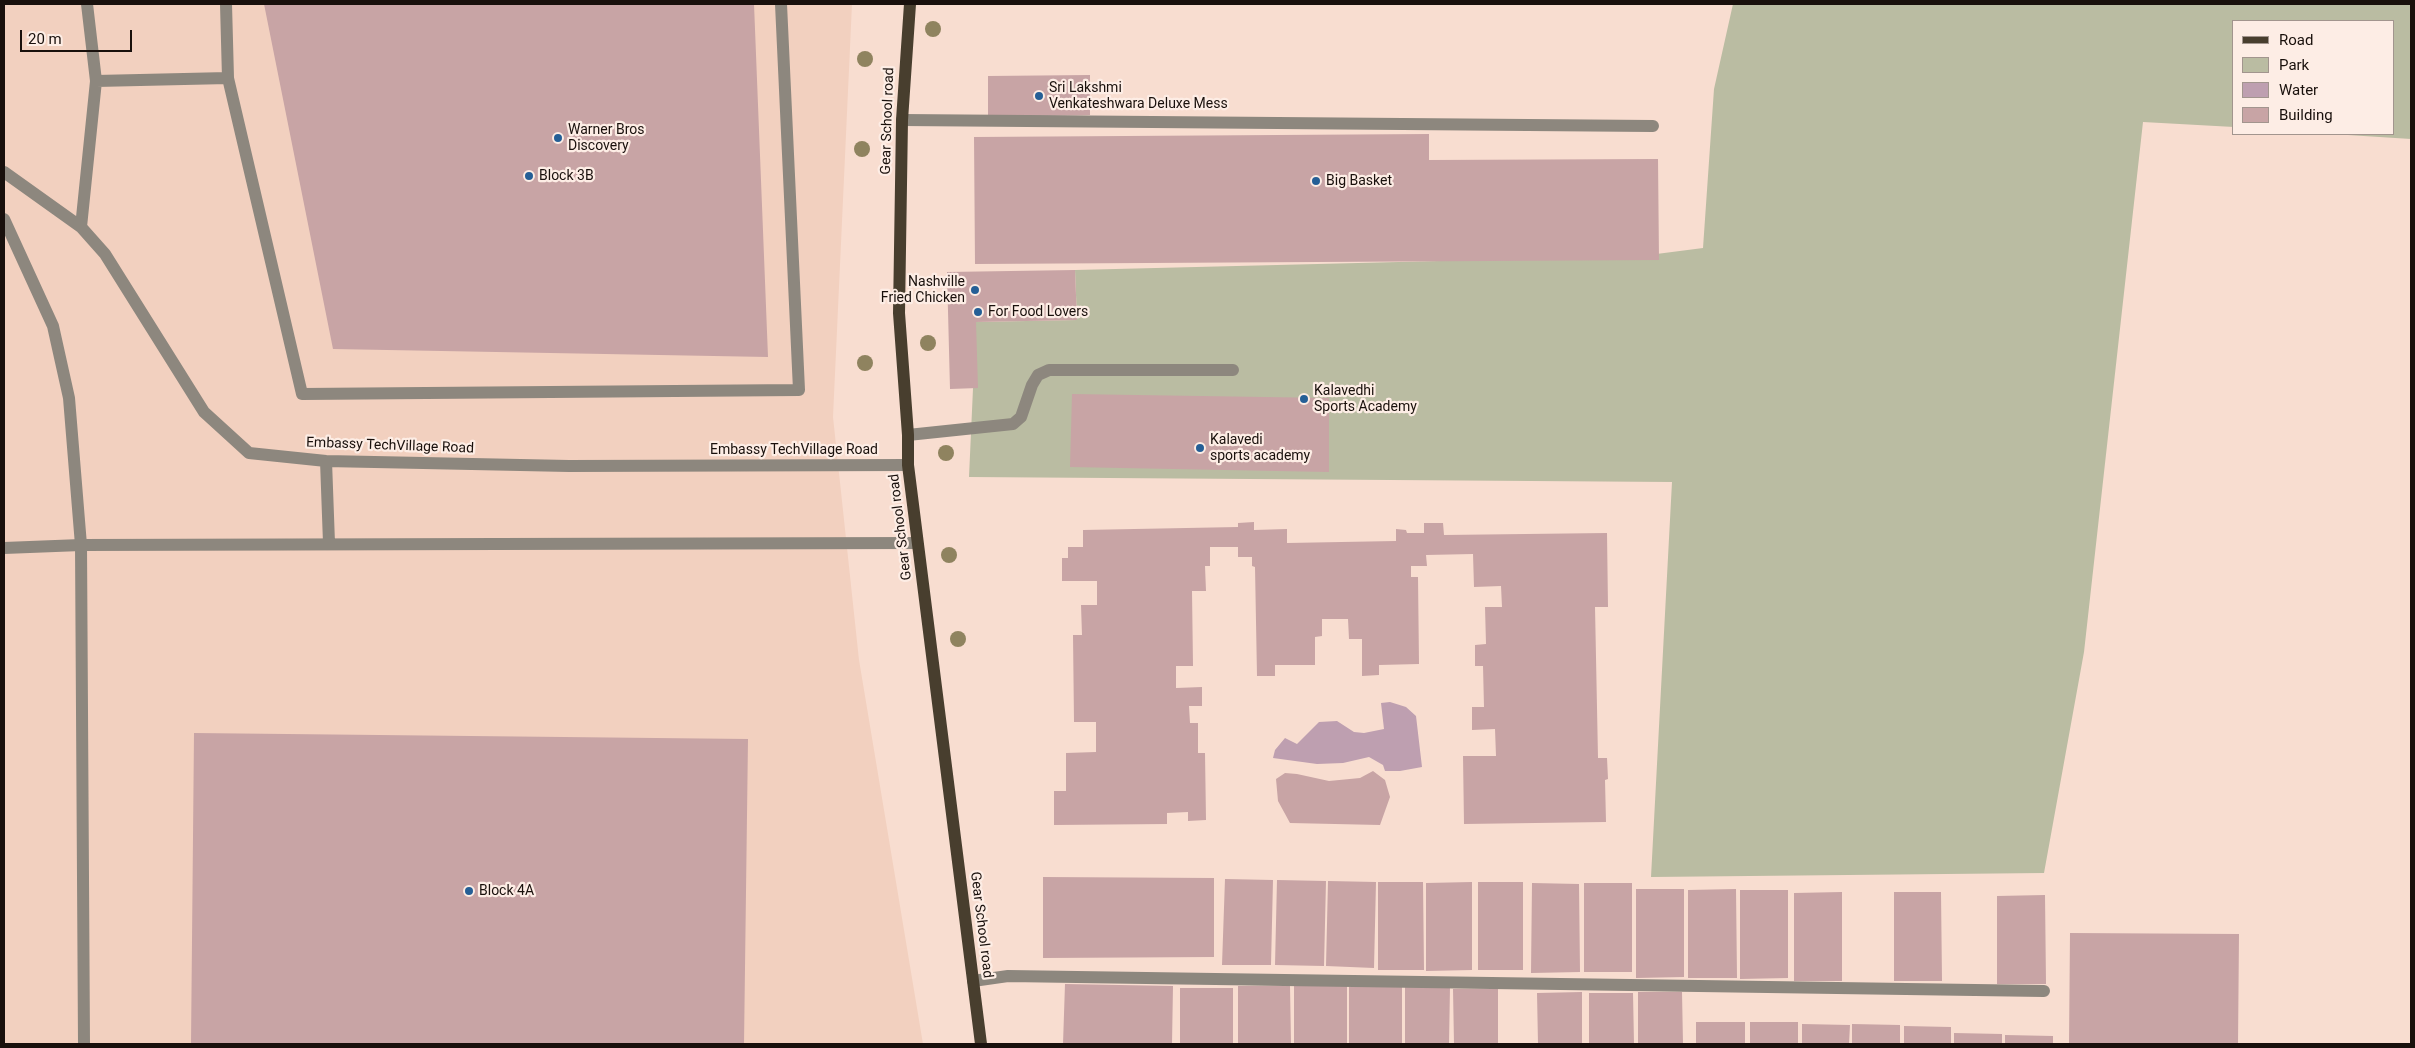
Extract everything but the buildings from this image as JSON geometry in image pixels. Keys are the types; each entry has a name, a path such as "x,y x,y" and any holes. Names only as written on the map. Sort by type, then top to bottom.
{"main road":[{"name":"Gear School road","path":"910,4 902,120 899,313 908,435 908,465 981,1044"}],"street":[{"path":"81,226 96,81 87,4"},
{"path":"226,4 228,78 302,394 798,390 781,4"},
{"path":"96,81 228,78"},
{"path":"902,120 1653,126"},
{"name":"Embassy TechVillage Road","path":"4,172 81,226 105,254 204,412 249,453 326,461 568,466 908,465"},
{"path":"4,219 53,326 69,398 81,544 84,1044"},
{"path":"908,435 1013,424 1021,417 1032,385 1038,375 1049,370 1233,370"},
{"path":"326,461 329,543"},
{"path":"4,548 81,544 917,543"},
{"path":"972,981 1008,976 2044,991"}],"shaded area":[{"path":"4,4 852,4 833,417 859,660 923,1044 4,1044"}],"green space":[{"path":"1733,4 2411,4 2411,139 2348,135 2395,135 2395,20 2232,20 2232,127 2143,122 2084,652 2044,873 1651,877 1672,482 969,477 976,322 1077,320 1075,270 1641,256 1703,248 1714,89"}],"water":[{"path":"1390,702 1406,707 1416,716 1422,767 1400,771 1385,771 1383,765 1369,757 1343,763 1317,764 1273,758 1275,750 1285,738 1297,744 1319,722 1337,721 1354,732 1364,733 1384,729 1381,703"}],"place":[{"name":"Sri Lakshmi Venkateshwara Deluxe Mess","path":"1039,96"},
{"name":"Warner Bros Discovery","path":"558,138"},
{"name":"Block 3B","path":"529,176"},
{"name":"Big Basket","path":"1316,181"},
{"name":"Nashville Fried Chicken","path":"975,290"},
{"name":"For Food Lovers","path":"978,312"},
{"name":"Kalavedhi Sports Academy","path":"1304,399"},
{"name":"Kalavedi sports academy","path":"1200,448"},
{"name":"Block 4A","path":"469,891"}]}
